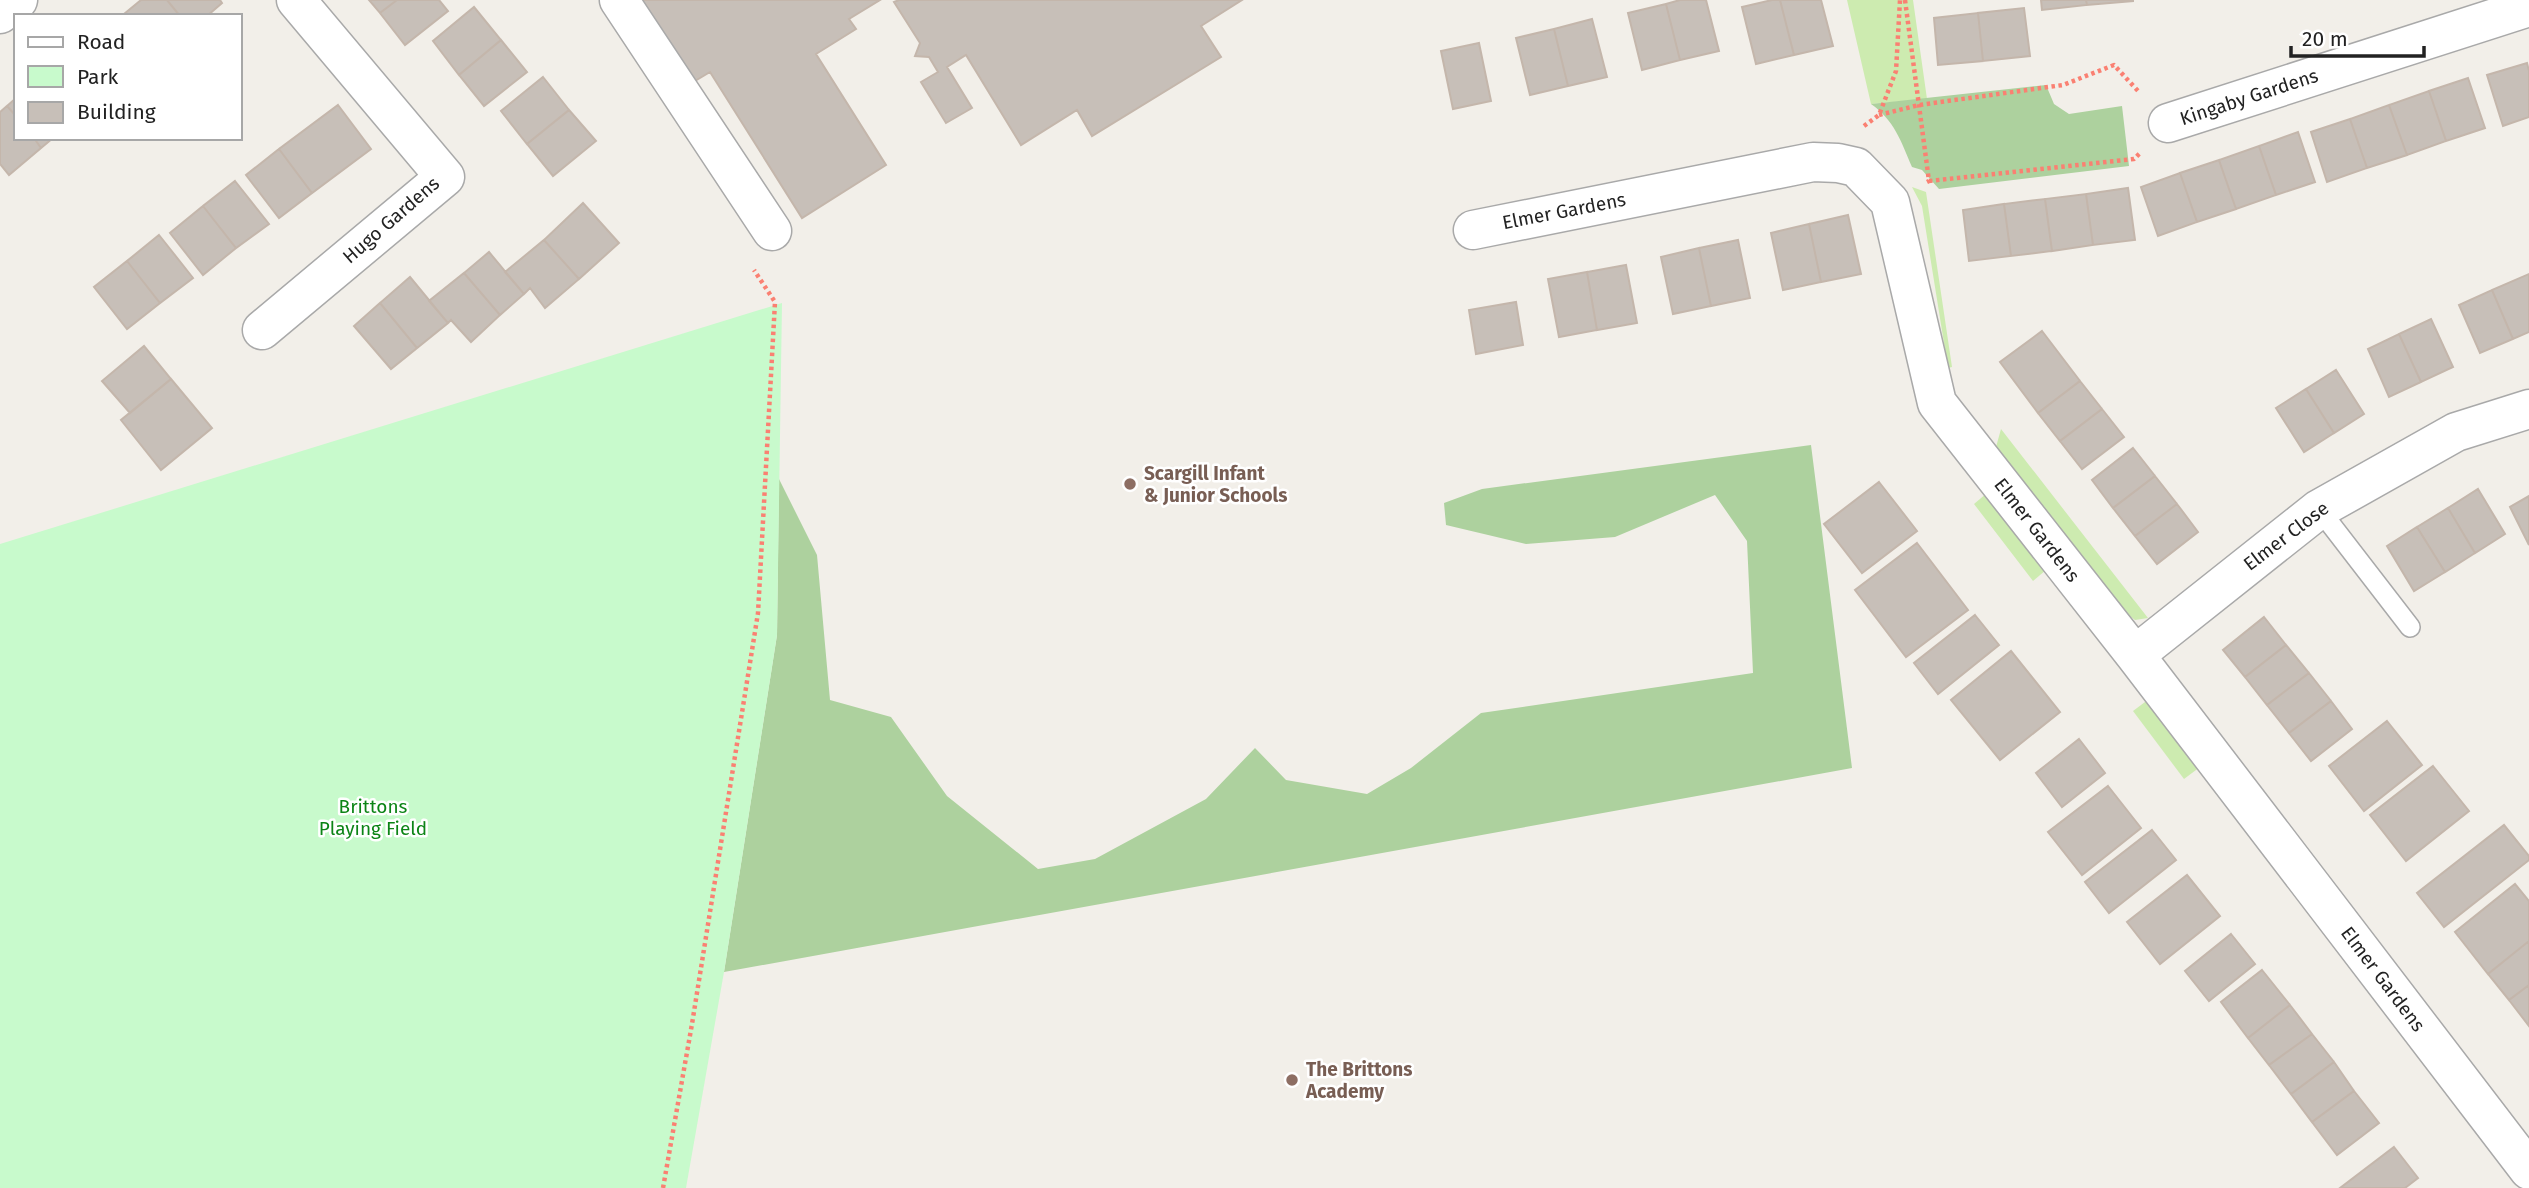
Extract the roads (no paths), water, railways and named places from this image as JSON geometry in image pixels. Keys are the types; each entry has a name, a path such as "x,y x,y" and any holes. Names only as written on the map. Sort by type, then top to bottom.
{"street":[{"path":"0,15 18,0"},
{"name":"Hugo Gardens","path":"262,330 445,177 296,0"},
{"path":"619,0 772,231"},
{"name":"Kingaby Gardens","path":"2168,124 2529,7"},
{"name":"Elmer Gardens","path":"1473,230 1813,162 1856,167 1890,202 1937,403 2135,655 2529,1170"},
{"name":"Elmer Close","path":"2135,655 2319,509 2456,432 2529,409"}],"lane":[{"path":"2319,509 2410,627"}],"place":[{"name":"Scargill Infant & Junior Schools","path":"1130,484"},
{"name":"The Brittons Academy","path":"1292,1080"}],"park label":[{"name":"Brittons Playing Field","path":"373,817"}]}
